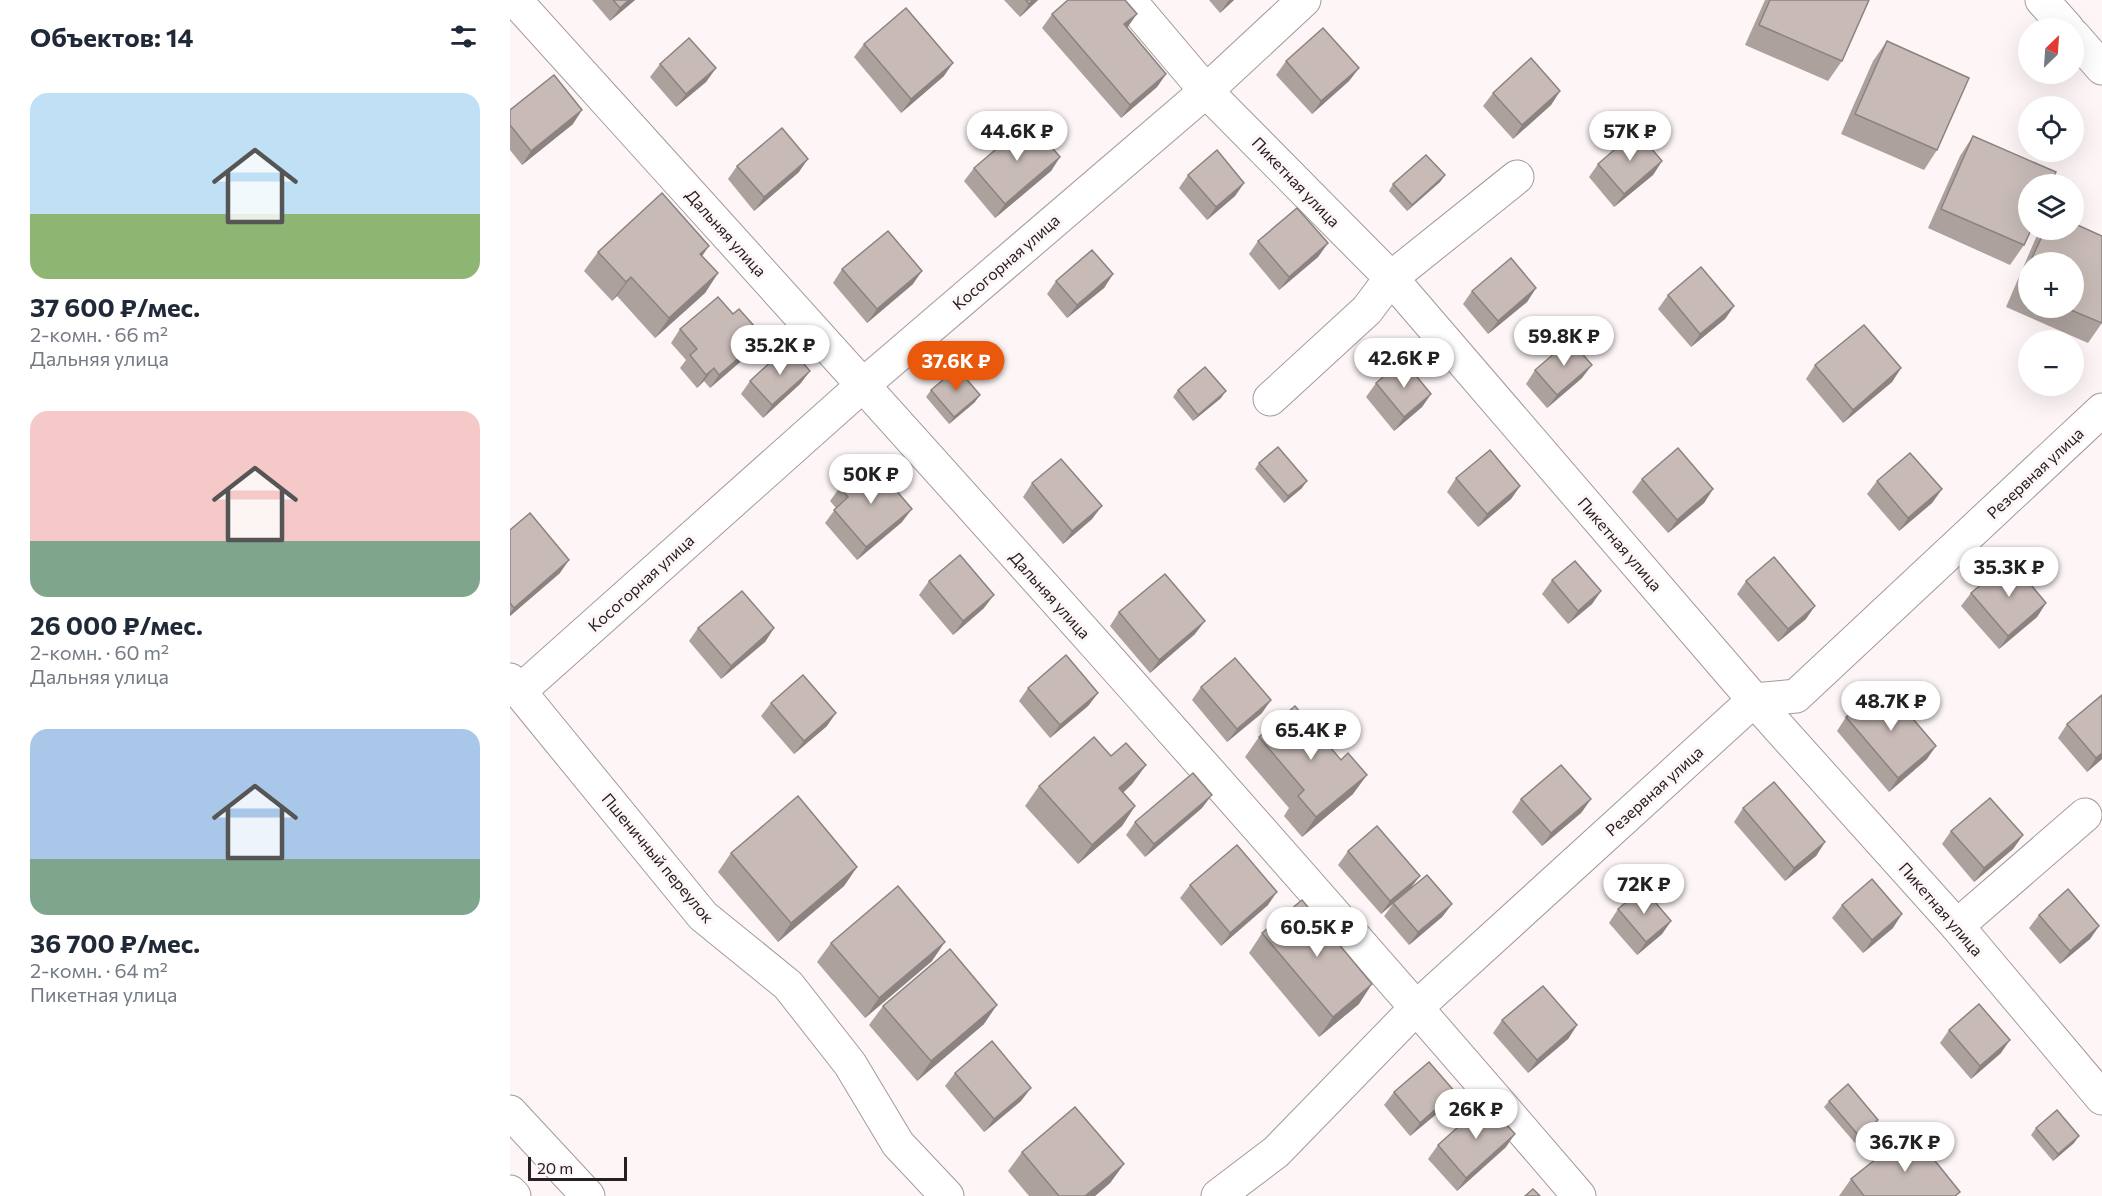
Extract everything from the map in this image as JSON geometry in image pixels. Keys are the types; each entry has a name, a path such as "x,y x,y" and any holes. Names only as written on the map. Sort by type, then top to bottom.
{"street":[{"name":"Дальняя улица","path":"515,0 863,385 1417,1007 1579,1196"},
{"name":"Пикетная улица","path":"1129,0 1206,91 1390,278 1754,700 1957,926 2102,1098"},
{"name":"Косогорная улица","path":"515,686 1206,91 1304,0"},
{"path":"2042,0 2058,18"},
{"path":"2084,48 2102,68"},
{"path":"1270,399 1367,310 1390,278 1518,177"},
{"name":"Резервная улица","path":"1218,1196 1276,1152 1417,1007 1754,700 1796,696 2102,411"},
{"name":"Пшеничный переулок","path":"515,686 703,916 788,985 850,1064 898,1144 948,1196"},
{"path":"1957,926 2085,815"},
{"path":"510,1112 588,1196"},
{"path":"510,1192 514,1196"}],"building":[{"path":"613,0 629,0 620,8"},
{"path":"1068,0 1125,0 1137,14 1124,24 1166,74 1130,105 1052,14"},
{"path":"1770,0 1869,0 1842,61 1759,25"},
{"path":"906,8 953,63 911,99 864,44"},
{"path":"1323,28 1359,68 1321,101 1286,61"},
{"path":"689,38 716,68 686,94 660,64"},
{"path":"1887,41 1969,78 1937,150 1855,114"},
{"path":"1531,58 1560,91 1522,125 1493,93"},
{"path":"554,75 582,110 531,151 510,125 510,110"},
{"path":"1029,121 1060,157 1005,204 974,168"},
{"path":"782,128 808,159 764,197 737,166"},
{"path":"1636,131 1662,161 1624,194 1598,164"},
{"path":"1973,136 2018,156 2018,162 2033,162 2056,172 2055,174 2018,174 2018,240 2026,240 2024,245 1941,209"},
{"path":"1217,150 1244,183 1216,207 1188,175"},
{"path":"1426,155 1445,175 1412,205 1393,184"},
{"path":"662,193 709,246 700,254 718,273 669,318 631,277 626,282 598,252"},
{"path":"1297,208 1328,243 1289,277 1258,241"},
{"path":"2084,228 2102,236 2102,323 2084,316 2084,252 2035,252 2040,240 2084,240"},
{"path":"888,231 922,271 877,309 842,269"},
{"path":"1092,250 1113,274 1077,305 1056,281"},
{"path":"1511,258 1536,288 1498,321 1472,291"},
{"path":"1701,267 1734,306 1700,334 1668,295"},
{"path":"718,297 733,314 739,309 755,327 748,333 756,343 719,375 714,368 706,375 690,355 697,349 680,329"},
{"path":"1864,325 1901,368 1853,410 1815,365"},
{"path":"1570,340 1592,365 1557,395 1535,370"},
{"path":"788,346 810,371 772,405 750,381"},
{"path":"1403,360 1431,394 1404,417 1376,383"},
{"path":"1205,367 1226,391 1198,415 1178,390"},
{"path":"957,368 980,395 954,417 931,390"},
{"path":"1278,447 1307,481 1288,496 1259,463"},
{"path":"1678,448 1713,489 1677,520 1642,479"},
{"path":"1490,450 1520,486 1487,514 1456,478"},
{"path":"1910,453 1942,489 1908,518 1877,481"},
{"path":"1061,459 1102,506 1072,531 1032,483"},
{"path":"871,461 912,509 866,547 834,510 848,497 840,487"},
{"path":"530,513 569,560 514,608 510,603 510,530"},
{"path":"960,555 994,595 963,621 929,581"},
{"path":"1774,557 1815,606 1788,629 1746,581"},
{"path":"2010,560 2046,603 2008,636 1971,593"},
{"path":"1575,561 1601,591 1578,611 1552,580"},
{"path":"1165,574 1205,621 1159,660 1119,612"},
{"path":"742,591 774,628 731,666 698,628"},
{"path":"1066,655 1098,693 1060,725 1028,688"},
{"path":"1235,658 1271,700 1237,729 1201,687"},
{"path":"803,675 836,713 804,741 771,703"},
{"path":"1884,685 1936,746 1898,778 1846,717"},
{"path":"2102,695 2102,753 2096,758 2067,724"},
{"path":"1295,706 1341,760 1348,753 1367,775 1316,817 1298,796 1304,790 1259,737"},
{"path":"1094,737 1111,756 1126,743 1146,765 1119,788 1135,806 1092,845 1039,786"},
{"path":"1561,765 1591,799 1551,833 1521,799"},
{"path":"1193,773 1212,795 1154,844 1135,822"},
{"path":"1774,782 1825,842 1794,868 1743,808"},
{"path":"798,796 857,867 791,923 731,853"},
{"path":"1990,798 2023,835 1984,868 1951,831"},
{"path":"1377,826 1420,876 1390,901 1348,851"},
{"path":"1237,845 1277,892 1230,933 1190,885"},
{"path":"1427,875 1452,904 1418,932 1393,903"},
{"path":"1872,879 1902,914 1872,940 1842,905"},
{"path":"898,886 945,942 879,998 831,943"},
{"path":"1643,888 1671,921 1646,942 1618,909"},
{"path":"2068,889 2099,926 2070,951 2039,915"},
{"path":"1302,900 1372,984 1333,1017 1262,933"},
{"path":"950,949 997,1005 931,1061 883,1006"},
{"path":"1543,986 1577,1025 1537,1060 1502,1020"},
{"path":"1979,1004 2010,1040 1980,1066 1949,1030"},
{"path":"992,1041 1031,1088 994,1119 955,1073"},
{"path":"1429,1062 1455,1092 1420,1123 1394,1092"},
{"path":"1848,1084 1878,1120 1859,1136 1829,1101"},
{"path":"1486,1102 1515,1134 1466,1178 1438,1145"},
{"path":"1075,1107 1124,1164 1085,1196 1059,1196 1022,1152"},
{"path":"2057,1110 2079,1136 2058,1154 2036,1128"},
{"path":"1911,1131 1960,1192 1955,1196 1864,1196 1851,1179"},
{"path":"1533,1189 1540,1196 1525,1196"}]}
